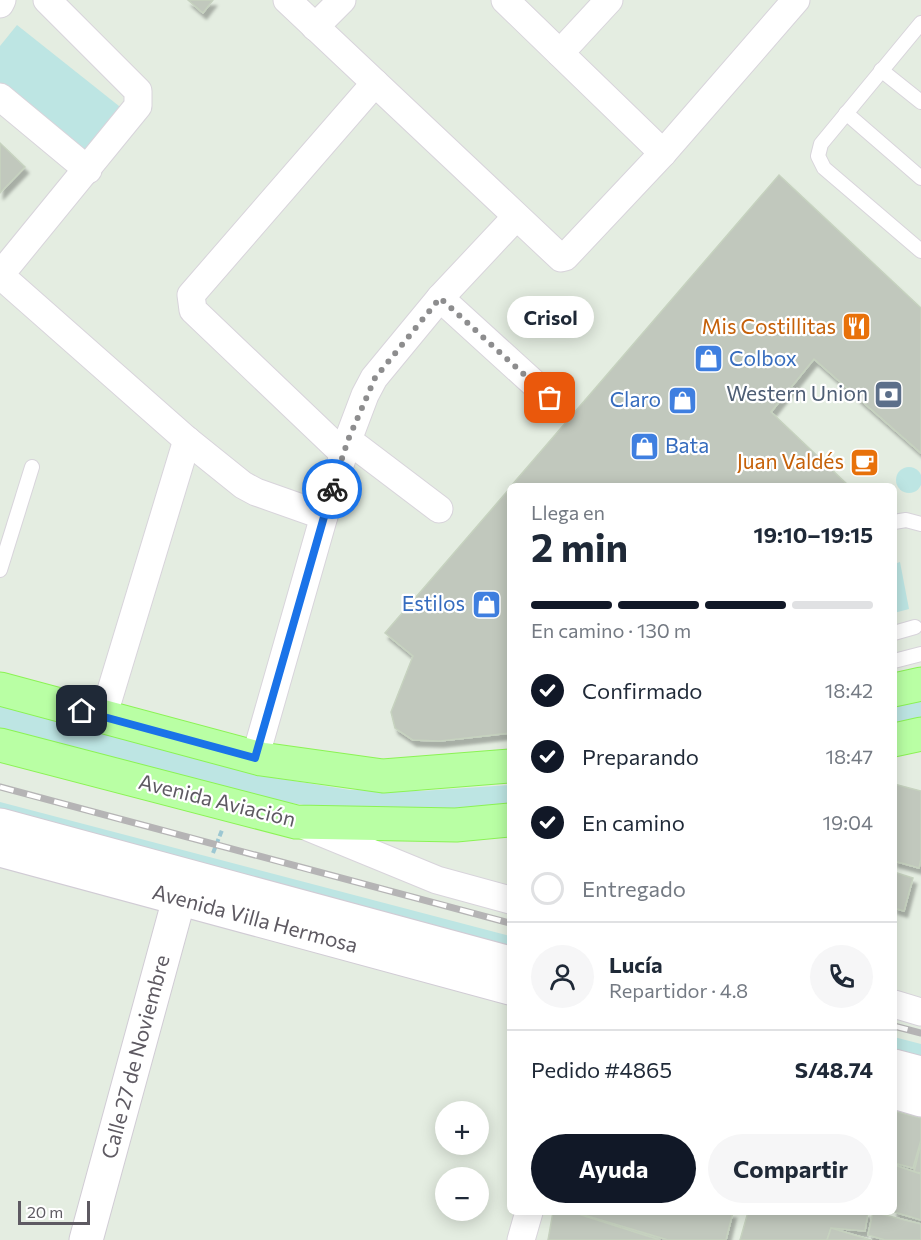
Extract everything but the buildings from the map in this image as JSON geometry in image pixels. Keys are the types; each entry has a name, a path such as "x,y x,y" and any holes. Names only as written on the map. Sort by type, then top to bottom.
{"main road":[{"path":"897,689 921,684"},
{"path":"0,689 255,758 383,776 507,766"},
{"path":"897,739 921,734"},
{"name":"Avenida Aviación","path":"0,745 296,822 456,825 507,820"},
{"name":"Avenida Villa Hermosa","path":"0,825 182,887 507,987"},
{"name":"Avenida Villa Hermosa","path":"0,850 182,887 507,962"},
{"name":"Calle 27 de Noviembre","path":"86,1240 182,887"},
{"path":"897,1067 921,1073"},
{"path":"897,1093 921,1100"}],"street":[{"path":"0,4 2,0"},
{"path":"47,0 138,91 138,106 0,275 187,440 249,489 324,516"},
{"path":"287,0 556,255 565,257 663,153 796,0"},
{"path":"315,27 342,0"},
{"path":"504,0 663,153"},
{"path":"560,53 609,0"},
{"path":"375,83 191,296 191,303 193,310 345,447 439,509"},
{"path":"0,97 87,170"},
{"path":"255,758 345,447 375,378 440,298 516,217"},
{"path":"440,298 550,398"},
{"path":"103,717 187,440"},
{"path":"296,822 437,880 507,899"},
{"path":"897,1005 921,1012"},
{"path":"521,1240 528,1215"}],"lane":[{"path":"921,23 818,150 821,163 921,251"},
{"path":"881,70 920,100"},
{"path":"846,113 921,178"},
{"path":"0,570 32,467"},
{"path":"897,522 906,520 921,524"},
{"path":"897,632 915,627"},
{"path":"897,660 921,654"}],"shaded area":[{"path":"17,25 124,110 76,171 0,111 0,46"},
{"path":"904,468 914,468 921,475 921,485 914,492 904,492 897,485 897,475"},
{"path":"900,562 909,609 897,612 897,563"},
{"path":"921,698 921,720 897,725 897,702"},
{"path":"0,703 276,778 350,790 421,791 507,785 507,806 421,813 342,811 272,800 0,729"},
{"path":"0,802 507,935 507,950 0,813"},
{"path":"897,1038 921,1044 921,1063 897,1057"}],"railway":[{"path":"0,787 507,922"},
{"path":"897,1027 921,1033"}],"way so far":[{"path":"332,489 365,395 375,378 440,298 550,398"}],"place":[{"name":"Mis Costillitas","path":"857,327"},
{"name":"Colbox","path":"708,359"},
{"name":"Western Union","path":"889,394"},
{"name":"Crisol","path":"550,398"},
{"name":"Claro","path":"682,400"},
{"name":"Bata","path":"644,446"},
{"name":"Juan Valdés","path":"865,462"},
{"name":"Estilos","path":"486,604"}],"route":[{"path":"82,711 255,758 332,489"}]}
